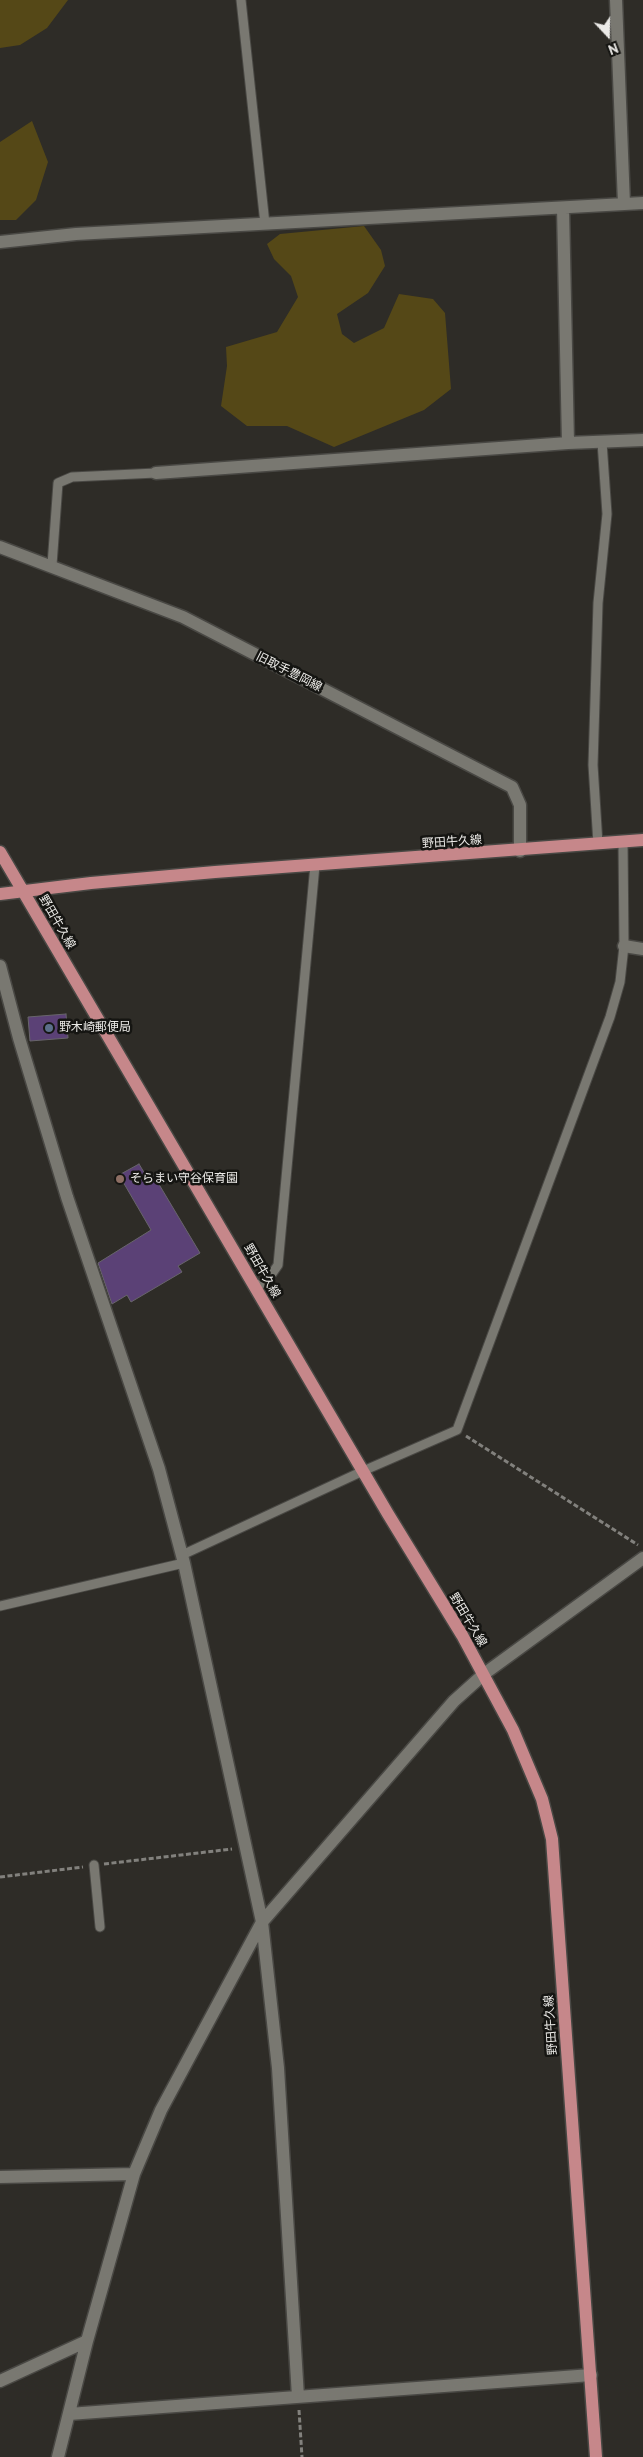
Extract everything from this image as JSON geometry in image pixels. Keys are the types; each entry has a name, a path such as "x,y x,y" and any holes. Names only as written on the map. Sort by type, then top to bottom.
{"main road":[{"name":"野田牛久線","path":"0,894 101,882 643,840"},
{"path":"0,852 23,891"},
{"name":"野田牛久線","path":"23,891 484,1674 533,1773 552,1839 596,2457"}],"street":[{"path":"616,0 624,204"},
{"path":"0,242 76,234 643,203"},
{"path":"563,208 568,443"},
{"path":"156,473 568,443 643,440"},
{"name":"旧取手豊岡線","path":"0,547 183,617 512,787 520,805 520,851"},
{"path":"624,946 643,949"},
{"path":"0,966 19,1038 67,1197 159,1470 183,1559 262,1922 278,2068 298,2397"},
{"path":"58,2457 87,2341 134,2174 161,2110 262,1922 454,1701 484,1674 643,1558"},
{"path":"0,2177 134,2174"},
{"path":"0,2381 87,2341"},
{"path":"69,2414 590,2375"}],"lane":[{"path":"241,0 265,224"},
{"path":"598,844 593,765 598,603 606,514 602,442"},
{"path":"52,566 58,483 72,477 156,473"},
{"path":"0,1606 183,1559 363,1471 457,1430 610,1017 620,982 624,946 623,842"},
{"path":"255,1288 269,1278 278,1265 315,865"},
{"path":"94,1865 100,1927"}],"path":[{"path":"457,1430 643,1548"},
{"path":"0,1877 245,1847"},
{"path":"298,2397 302,2457"}],"shaded area":[{"path":"0,0 68,0 47,28 20,45 0,48"},
{"path":"32,121 48,162 36,200 16,220 0,220 0,142"},
{"path":"364,226 381,250 385,266 368,293 337,314 342,334 354,343 384,328 399,294 433,299 445,313 451,389 424,410 334,447 287,426 247,426 221,406 227,366 226,347 277,332 298,297 291,276 274,259 267,244 280,234"}],"building":[{"path":"66,1014 68,1038 30,1041 28,1017"},
{"path":"139,1164 148,1179 154,1176 200,1253 178,1266 182,1272 131,1302 127,1295 112,1304 98,1263 151,1230 119,1175"}],"place":[{"name":"野木崎郵便局","path":"49,1028"},
{"name":"そらまい守谷保育園","path":"120,1179"}]}
